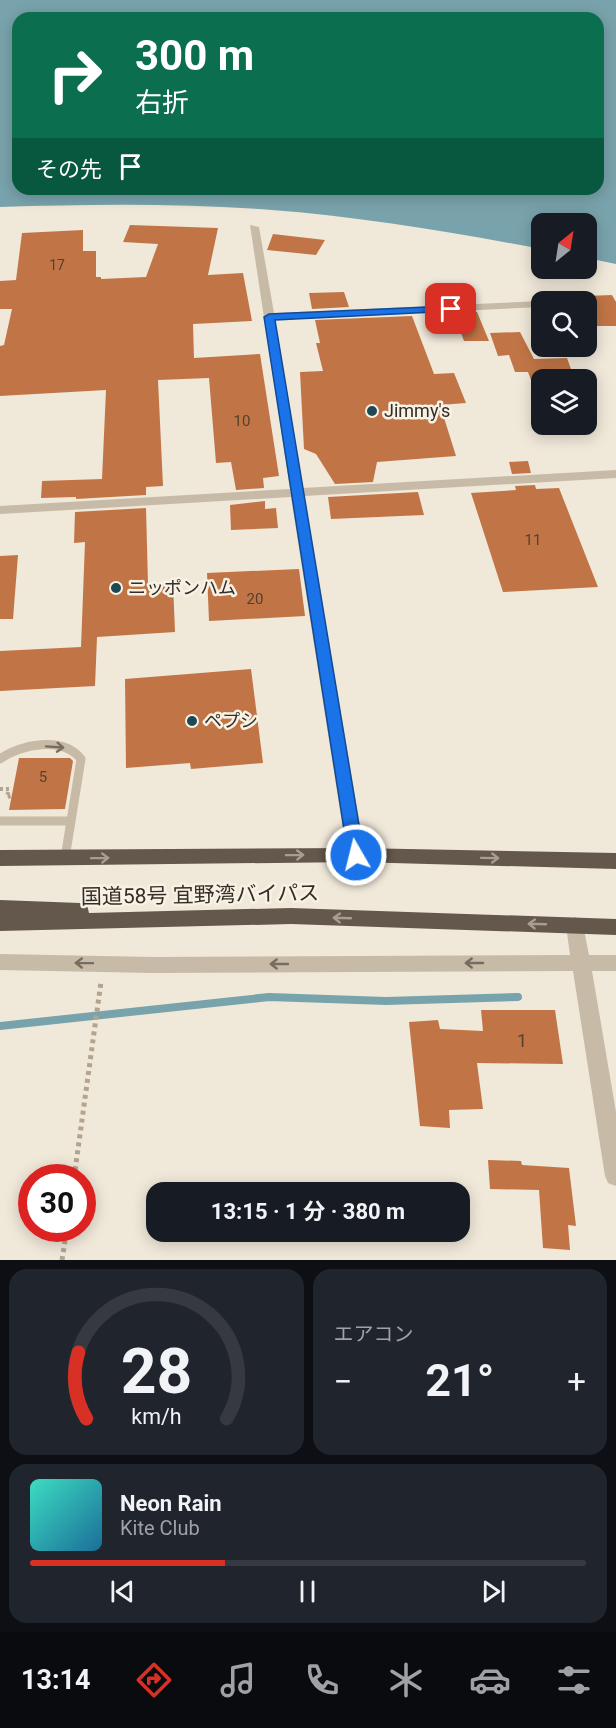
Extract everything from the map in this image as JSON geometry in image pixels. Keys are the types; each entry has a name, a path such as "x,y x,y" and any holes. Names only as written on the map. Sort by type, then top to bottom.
{"highway":[{"name":"国道58号 宜野湾バイパス","path":"0,858 356,855 616,861"},
{"path":"0,908 160,915 291,916"},
{"name":"国道58号 宜野湾バイパス","path":"0,923 291,916 616,927"}],"street":[{"path":"254,227 356,855"},
{"path":"269,317 531,304"},
{"path":"0,510 616,474"},
{"path":"575,925 613,1133 616,1176"},
{"path":"0,962 153,965 616,963"}],"lane":[{"path":"0,759 11,751 23,748 60,747 77,754 81,759 65,858"},
{"path":"0,821 70,821"}],"path":[{"path":"0,789 9,789 7,796 12,796"},
{"path":"76,1164 102,978"},
{"path":"62,1260 65,1242"}],"water":[{"path":"0,0 616,0 616,264 597,260 597,213 531,213 531,247 340,217 204,206 0,207"}],"building":[{"path":"130,225 218,228 208,275 243,273 252,321 193,324 194,358 260,354 279,476 263,478 264,488 236,490 231,462 216,463 209,378 158,380 163,486 146,487 146,495 76,499 76,497 41,498 42,481 102,479 106,390 0,396 0,346 4,345 12,309 0,309 0,281 16,280 22,233 83,230 83,251 96,251 96,277 101,277 101,279 146,277 158,244 123,242"},
{"path":"273,234 325,240 316,255 267,250"},
{"path":"344,292 349,307 312,309 309,293"},
{"path":"612,295 616,302 616,326 597,326 597,296"},
{"path":"477,312 489,341 464,341 454,314"},
{"name":"Jimmy's","path":"412,316 434,374 454,373 466,403 440,405 456,456 377,462 373,482 335,484 316,454 304,449 300,372 323,371 316,343 320,343 315,320"},
{"path":"520,332 531,357 534,359 567,358 571,369 531,369 531,380 528,372 515,372 509,355 498,356 490,333"},
{"path":"528,461 531,473 512,474 509,462"},
{"path":"535,485 536,489 559,488 598,587 503,592 471,493 516,490 515,486"},
{"path":"418,492 424,515 331,519 328,497"},
{"path":"265,501 265,509 276,508 278,528 231,530 230,505"},
{"path":"146,508 148,584 173,583 175,632 97,637 95,686 0,691 0,651 81,647 85,542 74,543 75,512"},
{"path":"18,555 13,619 0,619 0,556"},
{"path":"299,569 305,616 209,621 207,573"},
{"name":"ペプシ","path":"251,669 263,763 191,769 190,763 126,768 125,679"},
{"path":"19,758 70,758 73,761 65,809 9,810"},
{"path":"481,1010 555,1010 563,1064 477,1063 483,1109 449,1110 450,1128 420,1126 409,1022 438,1020 440,1029 483,1031"},
{"path":"488,1160 521,1161 522,1165 569,1168 576,1226 568,1225 570,1250 543,1248 539,1190 490,1189"}],"waterway":[{"path":"0,1026 269,997 386,1001 518,997"}],"place":[{"name":"Jimmy's","path":"372,411"},
{"name":"ニッポンハム","path":"116,588"},
{"name":"ペプシ","path":"192,721"}],"route":[{"path":"356,855 269,317 451,309"}]}
